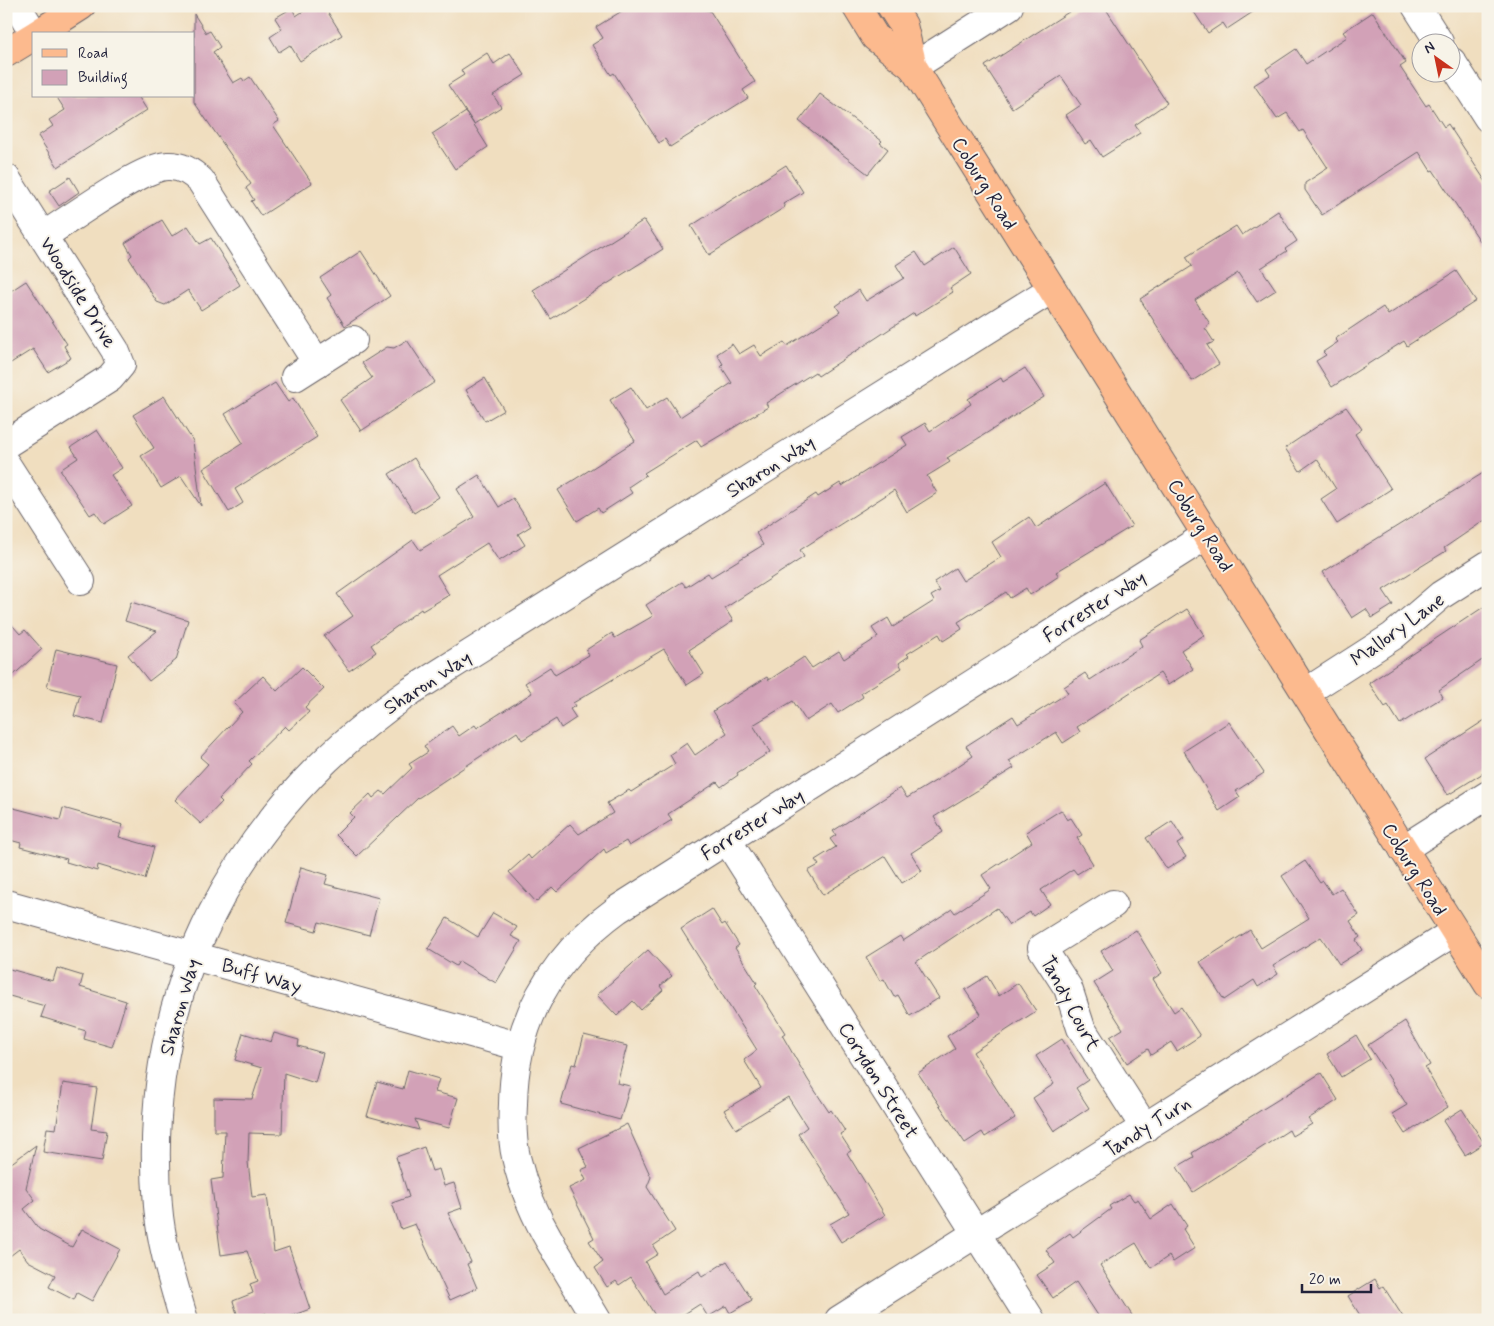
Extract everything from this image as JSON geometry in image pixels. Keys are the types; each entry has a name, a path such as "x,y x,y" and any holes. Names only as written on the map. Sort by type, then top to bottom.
{"main road":[{"path":"38,32 81,6"},
{"name":"Coburg Road","path":"856,6 874,37 913,67"},
{"name":"Coburg Road","path":"891,6 903,25 913,67 1306,692 1454,932 1484,971"},
{"path":"6,54 32,36"}],"street":[{"path":"17,6 34,32"},
{"path":"913,67 1009,6"},
{"path":"1416,6 1433,32"},
{"path":"1462,78 1488,118"},
{"path":"43,236 153,168 176,166 189,171 201,181 306,370 353,340"},
{"name":"Woodside Drive","path":"6,178 115,350 121,365 110,378 6,444"},
{"name":"Sharon Way","path":"184,1320 160,1229 156,1182 159,1087 166,1044 193,956 206,926 228,884 280,810 327,758 380,713 1052,289"},
{"path":"6,464 81,581"},
{"name":"Forrester Way","path":"598,1320 554,1248 529,1198 516,1157 513,1138 513,1099 518,1046 541,994 557,969 588,934 618,909 1207,535"},
{"name":"Mallory Lane","path":"1306,692 1393,636 1441,595 1488,565"},
{"path":"1403,849 1488,794"},
{"name":"Corydon Street","path":"727,840 1031,1320"},
{"name":"Buff Way","path":"6,904 518,1046"},
{"name":"Tandy Court","path":"1113,904 1042,948 1068,988 1081,1028 1145,1128"},
{"name":"Tandy Turn","path":"839,1320 1454,932"}],"building":[{"path":"311,6 324,6 342,35 300,61 290,45 279,52 270,37 282,29 275,18 292,8 296,16"},
{"path":"630,6 691,6 710,11 755,82 743,90 748,98 670,147 665,139 659,143 614,73 611,75 592,45 603,38 596,27"},
{"path":"1078,6 1104,6 1167,103 1135,125 1140,133 1102,157 1091,140 1085,144 1066,115 1081,105 1061,76 1012,108 985,66"},
{"path":"1190,6 1262,6 1227,29 1223,23 1208,33"},
{"path":"1373,12 1406,63 1400,67 1426,106 1429,104 1444,127 1448,124 1488,185 1488,253 1419,152 1322,215 1305,190 1305,183 1328,168 1303,130 1300,132 1287,113 1277,119 1254,85 1270,75 1266,69 1296,49 1306,64 1347,37 1343,32"},
{"path":"194,14 206,33 210,31 220,47 213,52 233,83 242,78 244,81 250,77 279,121 273,125 312,183 261,216 251,201 254,200 246,188 251,184 194,102"},
{"path":"487,53 494,64 510,53 525,75 493,95 501,107 474,124 448,85 464,75 461,70"},
{"path":"820,94 882,141 880,143 888,149 868,174 799,121"},
{"path":"57,98 139,98 147,110 58,167 38,136 53,126 49,120 65,110"},
{"path":"466,112 488,147 455,169 432,134"},
{"path":"786,165 803,192 783,204 785,207 709,255 691,226"},
{"path":"70,177 79,192 59,206 49,191"},
{"path":"1278,211 1297,241 1285,249 1287,251 1261,268 1276,290 1257,302 1238,273 1195,300 1210,324 1205,328 1214,342 1207,345 1219,364 1192,381 1140,299 1192,266 1186,257 1236,226 1242,235"},
{"path":"162,220 172,236 188,226 200,244 211,238 240,285 201,310 188,290 165,305 157,302 129,258 132,255 125,243"},
{"path":"644,220 663,249 551,319 533,290"},
{"path":"954,247 971,274 950,288 953,292 915,316 914,313 818,376 815,372 766,403 768,407 701,447 697,440 644,473 646,475 628,487 632,493 601,513 598,508 577,521 558,490 635,441 610,400 631,387 646,410 667,397 680,417 732,383 721,366 723,364 717,354 732,344 739,354 754,345 761,356 784,342 787,346 840,312 836,306 859,290 866,301 904,278 896,265 916,252 925,266"},
{"path":"361,251 390,296 345,326 327,298 331,295 320,278"},
{"path":"1456,271 1476,301 1407,346 1404,341 1332,387 1316,361 1326,355 1323,352 1338,342 1335,339 1383,307 1388,315"},
{"path":"26,281 67,344 64,346 71,358 48,372 33,349 6,366 6,294"},
{"path":"407,340 435,382 361,431 340,400 372,378 362,363 387,347 394,348"},
{"path":"1025,368 1044,397 947,458 950,462 927,476 937,493 907,512 894,490 800,550 804,557 725,608 733,621 689,650 704,674 687,685 664,649 573,703 575,706 570,709 576,718 561,728 556,719 522,740 517,732 418,798 357,856 336,835 354,817 350,813 370,794 373,798 381,791 385,794 412,768 409,764 428,752 424,746 452,726 459,736 475,725 477,728 532,693 525,683 550,667 555,675 589,655 586,650 612,633 615,638 653,616 646,605 682,582 686,587 708,573 711,577 763,545 756,533 816,494 818,497 840,483 842,486 907,445 902,437 925,423 930,431 971,404 968,399 1001,378 1003,382"},
{"path":"485,378 504,410 485,421 466,390"},
{"path":"275,383 288,402 293,398 317,437 235,489 243,503 229,512 203,469 243,443 225,414"},
{"path":"164,396 193,441 201,506 181,476 161,488 141,456 154,448 133,415"},
{"path":"1346,407 1362,429 1355,434 1391,489 1337,524 1321,499 1336,489 1317,459 1300,471 1285,448"},
{"path":"97,430 122,468 111,475 132,506 104,524 95,512 90,515 60,470 78,458 71,447"},
{"path":"414,458 439,497 414,513 389,474"},
{"path":"1488,470 1488,518 1444,548 1446,551 1383,590 1393,605 1372,618 1366,609 1352,618 1323,572"},
{"path":"479,475 499,507 513,498 531,526 518,534 525,545 499,561 487,543 437,575 449,595 422,611 421,609 371,645 376,652 349,671 324,636 353,616 337,594 413,540 420,550 474,517 457,489"},
{"path":"1105,483 1132,526 1056,572 1059,576 1030,595 1026,588 1010,598 1006,592 958,622 962,629 943,641 939,634 907,654 909,656 899,663 902,668 861,693 863,697 838,713 832,704 806,721 793,701 753,725 770,752 737,773 738,775 721,787 717,782 668,814 672,820 629,846 626,841 606,853 604,849 557,892 552,887 536,902 509,872 528,855 531,859 570,824 579,834 613,813 607,803 629,790 631,792 675,764 670,755 687,743 695,755 727,733 713,711 767,677 769,680 804,657 812,668 839,651 844,659 878,637 872,628 888,618 893,627 934,601 931,596 940,591 934,582 955,568 963,581 1001,557 992,542 1029,517 1036,528"},
{"path":"131,602 188,620 176,660 149,681 128,655 157,631 125,621"},
{"path":"1488,604 1488,656 1439,690 1443,697 1400,724 1388,705 1385,707 1369,683"},
{"path":"1187,609 1204,635 1181,650 1193,669 1168,685 1160,673 1077,727 1080,732 1063,743 1056,732 1009,761 1014,768 934,817 943,832 911,853 922,871 902,883 885,856 823,895 808,871 819,865 815,860 836,847 830,839 836,835 833,831 900,788 907,798 937,780 973,756 966,746 1013,716 1018,724 1068,693 1064,687 1085,673 1090,680 1142,646 1139,640"},
{"path":"6,618 20,634 25,630 42,649 6,682"},
{"path":"56,649 117,664 103,723 74,716 80,695 47,687"},
{"path":"302,667 324,689 305,707 309,712 289,730 285,726 249,761 252,764 219,799 222,802 201,824 175,800 208,764 200,757 242,712 234,703 263,676 277,691"},
{"path":"1488,718 1488,770 1448,795 1425,759"},
{"path":"1229,722 1264,773 1236,791 1240,797 1219,811 1184,751"},
{"path":"6,806 60,820 63,808 123,825 119,837 154,847 145,879 98,865 97,871 66,862 67,859 20,847 21,843 6,839"},
{"path":"1061,810 1067,820 1071,818 1082,835 1077,838 1093,864 1077,874 1073,869 1041,890 1050,904 1033,916 1030,912 1009,925 997,908 916,962 939,998 910,1016 898,995 894,997 884,979 880,981 866,957 900,936 903,941 952,909 955,913 991,889 982,875 1032,842 1026,832"},
{"path":"1172,821 1184,840 1177,844 1186,857 1167,869 1146,838"},
{"path":"1305,861 1320,883 1323,881 1332,894 1341,888 1359,915 1350,921 1360,937 1356,940 1362,950 1339,964 1321,937 1273,966 1278,974 1258,987 1254,980 1224,1000 1200,962 1250,930 1261,948 1309,918 1282,876"},
{"path":"301,867 328,875 325,884 379,898 369,935 319,922 316,931 286,923"},
{"path":"712,909 722,925 725,923 739,945 735,948 757,983 755,985 785,1033 782,1035 808,1080 829,1112 831,1110 845,1131 840,1134 851,1151 847,1153 885,1215 841,1242 830,1224 849,1213 798,1134 807,1127 788,1097 736,1129 724,1110 761,1088 744,1060 757,1050 681,929"},
{"path":"493,913 517,927 511,936 521,941 496,983 459,961 456,966 428,949 447,918 478,937"},
{"path":"1136,930 1162,973 1153,979 1174,1012 1181,1007 1200,1036 1177,1051 1171,1042 1151,1055 1148,1049 1127,1063 1110,1037 1123,1029 1094,983 1113,971 1101,951"},
{"path":"648,950 672,976 660,986 663,990 641,1010 633,1001 617,1016 597,995"},
{"path":"6,968 53,981 57,968 83,976 80,987 126,1001 112,1047 84,1039 86,1031 41,1017 45,1006 6,995"},
{"path":"987,976 999,996 1018,983 1036,1011 973,1052 1015,1118 985,1137 982,1132 965,1143 918,1073 955,1049 947,1036 981,1014 965,990"},
{"path":"1405,1021 1430,1065 1425,1068 1448,1107 1405,1134 1392,1114 1407,1105 1368,1045"},
{"path":"243,1033 271,1042 274,1033 299,1040 298,1046 323,1053 315,1083 284,1073 282,1134 249,1133 248,1162 252,1197 267,1195 274,1252 289,1247 310,1309 280,1320 268,1320 266,1313 249,1320 239,1320 233,1301 253,1293 250,1284 258,1281 247,1251 221,1255 211,1180 223,1178 225,1131 214,1131 214,1098 252,1099 262,1068 235,1060"},
{"path":"584,1035 627,1046 617,1083 630,1086 620,1120 561,1104 572,1064 576,1065"},
{"path":"1356,1035 1370,1059 1341,1077 1327,1054"},
{"path":"1062,1039 1088,1080 1076,1088 1089,1108 1054,1131 1033,1098 1054,1084 1036,1056"},
{"path":"408,1070 439,1079 435,1092 458,1098 449,1128 415,1119 419,1130 367,1116 377,1082 403,1089"},
{"path":"1321,1073 1338,1100 1308,1119 1312,1124 1292,1136 1289,1130 1193,1192 1177,1167 1194,1157 1192,1153"},
{"path":"63,1083 97,1088 91,1129 107,1131 102,1161 43,1152 47,1128 56,1129"},
{"path":"1462,1109 1484,1143 1465,1155 1443,1121"},
{"path":"627,1124 651,1177 647,1187 675,1231 653,1246 658,1254 645,1262 663,1294 699,1271 702,1277 727,1261 752,1300 730,1313 726,1306 708,1317 700,1304 675,1320 658,1320 631,1277 619,1285 616,1281 607,1287 595,1268 603,1262 589,1241 594,1238 569,1188 586,1180 581,1170 588,1167 579,1148"},
{"path":"36,1145 26,1188 35,1200 24,1209 39,1229 72,1247 82,1229 120,1249 92,1301 77,1293 74,1300 49,1287 55,1275 28,1261 19,1249 6,1259 6,1167"},
{"path":"424,1147 432,1171 439,1169 444,1186 454,1183 462,1208 448,1213 471,1262 467,1264 477,1288 450,1300 415,1224 401,1229 392,1203 409,1197 396,1157"},
{"path":"1129,1194 1134,1201 1138,1199 1151,1219 1173,1204 1187,1226 1183,1229 1195,1248 1173,1262 1169,1256 1151,1268 1136,1243 1100,1265 1135,1320 1101,1320 1076,1282 1053,1298 1037,1275 1055,1263 1046,1250 1070,1233 1073,1237 1111,1209 1109,1206"},
{"path":"1375,1279 1380,1288 1383,1286 1405,1320 1363,1320 1348,1296"}]}
